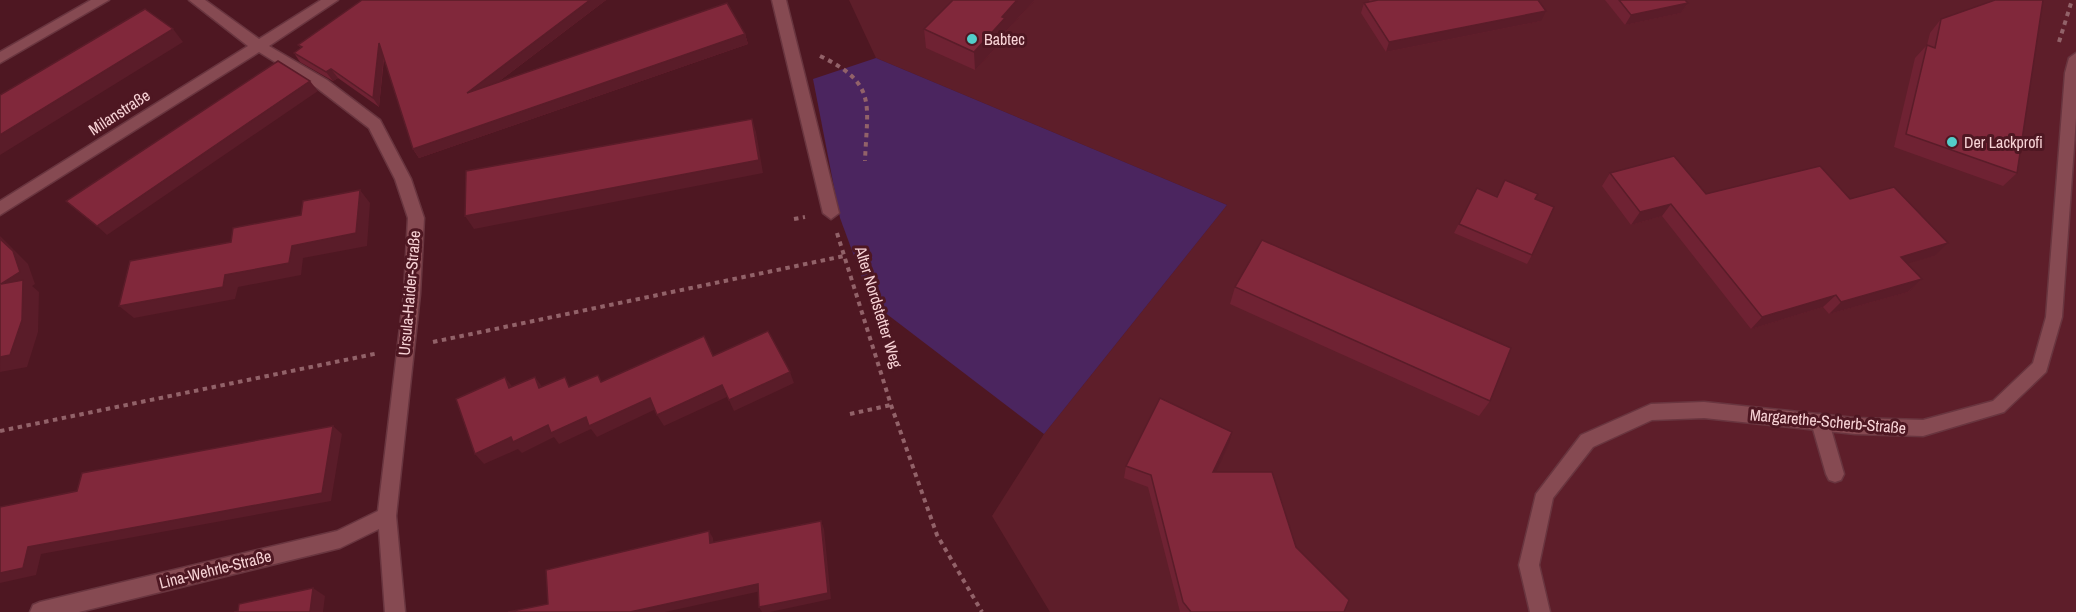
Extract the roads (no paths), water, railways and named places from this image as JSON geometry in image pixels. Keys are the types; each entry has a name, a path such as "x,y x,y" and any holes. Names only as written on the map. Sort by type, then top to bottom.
{"street":[{"path":"0,58 102,0"},
{"path":"196,0 257,45"},
{"name":"Milanstraße","path":"0,209 331,0"},
{"path":"778,0 793,51 831,213"},
{"name":"Ursula-Haider-Straße","path":"257,45 322,84 375,124 403,179 416,218 412,294 404,348 387,516 395,612"},
{"name":"Margarethe-Scherb-Straße","path":"1540,612 1529,565 1545,494 1587,441 1652,412 1704,410 1820,422 1923,428 1998,407 2040,367 2054,318 2072,73 2076,58"},
{"path":"1820,422 1834,474"},
{"name":"Lina-Wehrle-Straße","path":"40,612 340,539 387,516"}],"place":[{"name":"Babtec","path":"972,39"},
{"name":"Der Lackprofi","path":"1952,142"}]}
